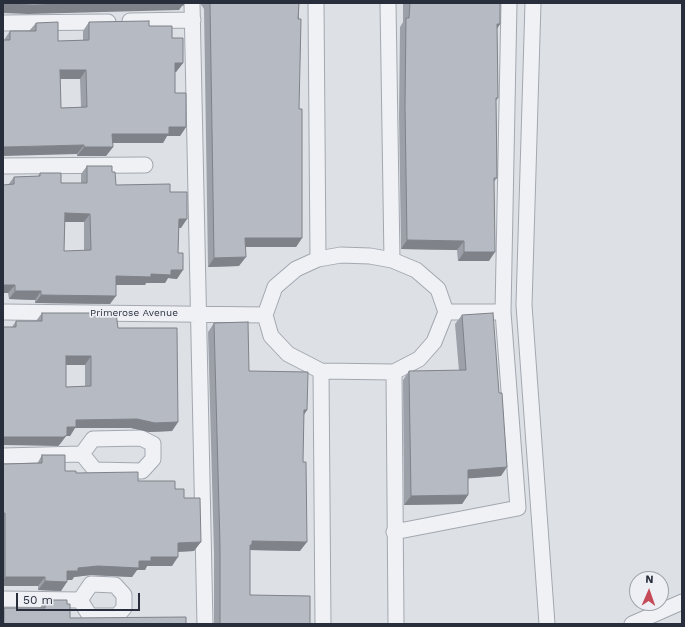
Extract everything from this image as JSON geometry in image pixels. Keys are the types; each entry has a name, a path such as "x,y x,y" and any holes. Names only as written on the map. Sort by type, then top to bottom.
{"street":[{"path":"192,3 205,624"},
{"path":"316,3 318,259"},
{"path":"388,3 392,260"},
{"path":"394,532 518,508 503,312 509,3"},
{"path":"533,3 524,305 547,624"},
{"path":"3,23 193,20"},
{"path":"3,166 145,164"},
{"path":"341,255 370,256 392,260 416,270 438,289 446,312 434,342 419,359 394,372 320,371 288,354 271,336 266,315 275,287 296,269 318,259 341,255"},
{"name":"Primerose Avenue","path":"3,312 266,315"},
{"path":"446,312 503,312"},
{"path":"320,371 324,624"},
{"path":"394,372 394,532 396,624"},
{"path":"3,456 82,454"},
{"path":"3,599 80,600"},
{"path":"632,624 682,602"}],"building":[{"path":"3,3 94,3 34,5"},
{"path":"210,3 299,3 298,19 301,19 299,109 302,109 302,238 245,238 246,257 214,258"},
{"path":"410,3 500,3 500,24 497,24 497,178 494,178 495,252 464,252 464,241 407,240 405,106 406,18 409,18"},
{"path":"149,21 149,26 172,26 172,38 183,38 183,63 175,63 175,93 186,93 186,127 169,127 169,134 112,134 113,147 84,147 84,145 3,147 3,40 10,40 10,31 36,31 36,23 58,22 58,41 89,40 89,22","holes":["60,70 86,70 87,107 61,108"]},
{"path":"87,166 112,166 112,172 115,172 116,185 170,184 170,192 187,192 187,219 179,219 178,253 183,253 183,270 171,270 171,275 151,274 151,277 116,276 116,296 41,295 41,291 15,291 15,285 3,285 3,185 14,184 14,177 40,176 40,173 61,173 61,183 87,183","holes":["65,213 90,214 91,250 64,251"]},
{"path":"42,313 116,313 118,328 177,328 178,422 155,423 137,419 76,420 76,427 67,427 67,435 64,437 3,437 3,327 16,327 16,321 42,321","holes":["66,356 91,356 91,386 66,387"]},
{"path":"493,313 499,393 502,393 507,467 468,470 468,495 411,496 409,371 466,370 462,315"},
{"path":"248,322 249,371 308,372 307,410 304,410 303,462 306,462 307,542 252,541 252,545 250,545 250,595 310,596 310,624 220,624 220,546 214,323"},
{"path":"42,455 65,455 65,471 76,471 76,473 138,472 138,481 175,481 175,489 184,489 184,498 200,498 201,542 178,543 178,557 151,557 151,561 139,561 139,568 98,566 78,568 78,571 67,571 67,582 45,581 45,577 5,577 3,464 42,463"},
{"path":"45,600 67,600 67,604 70,604 70,618 186,617 186,624 4,624 4,608 45,608"}]}
